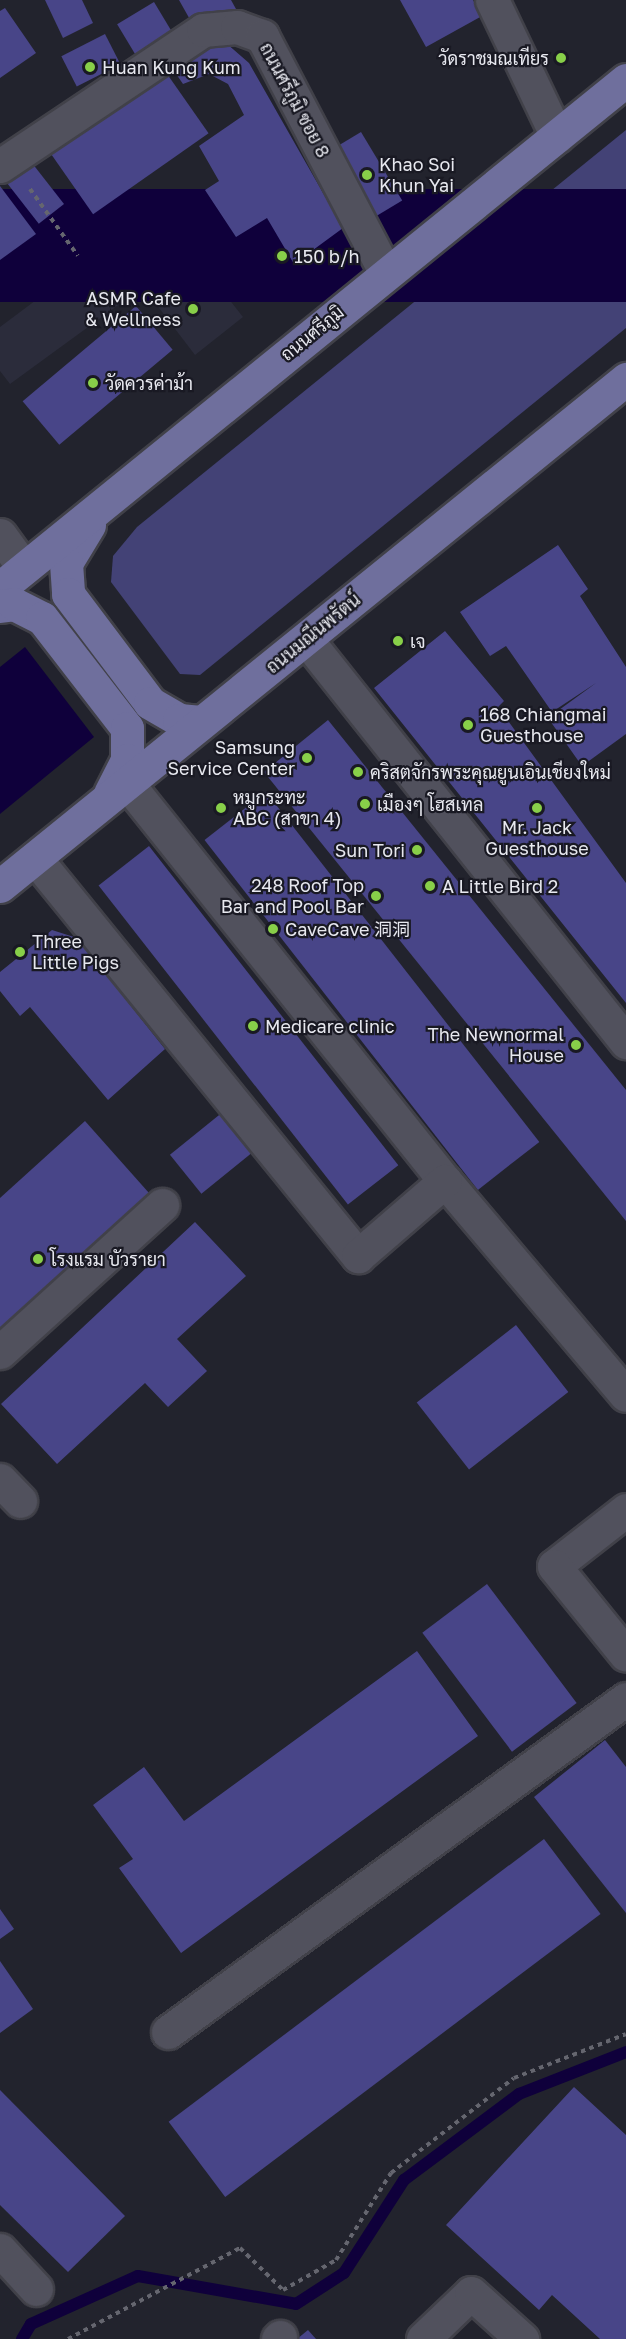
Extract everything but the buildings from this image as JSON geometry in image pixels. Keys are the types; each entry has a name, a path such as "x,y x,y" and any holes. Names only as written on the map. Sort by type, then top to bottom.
{"main road":[{"name":"ถนนศรีภูมิ","path":"12,578 626,80"},
{"name":"ถนนมณีนพรัตน์","path":"0,886 626,379"},
{"path":"111,498 66,563 68,594 150,703 179,720 201,722"},
{"path":"0,606 14,604 42,618 127,728 127,760 117,791"}],"street":[{"path":"492,0 557,136"},
{"name":"ถนนศรีภูมิ ซอย 8","path":"8,163 203,30 237,27 262,36 386,273"},
{"path":"0,535 12,578"},
{"path":"306,639 626,1042"},
{"path":"117,791 626,1395"},
{"path":"34,858 358,1256 445,1181"},
{"path":"0,1352 162,1205"},
{"path":"626,1510 554,1566 626,1654"},
{"path":"168,2032 626,1699"},
{"path":"0,2250 36,2289"},
{"path":"423,2339 471,2293 522,2339"}],"path":[{"path":"8,163 78,256"},
{"path":"68,2339 240,2248 283,2290 336,2260 391,2173 514,2078 626,2034"}],"shaded area":[{"path":"626,130 626,328 200,675 180,674 111,582 113,556 137,527"},
{"path":"0,189 626,189 626,302 0,302"},
{"path":"158,209 243,317 195,355 143,287 10,384 0,371 0,327"},
{"path":"25,647 94,737 0,814 0,667"}],"waterway":[{"path":"22,2339 31,2324 138,2276 296,2304 344,2273 404,2180 519,2094 626,2052"}],"place":[{"name":"วัดราชมณเทียร","path":"561,58"},
{"name":"Huan Kung Kum","path":"90,67"},
{"name":"Khao Soi Khun Yai","path":"367,175"},
{"name":"150 b/h","path":"282,256"},
{"name":"ASMR Cafe & Wellness","path":"193,309"},
{"name":"วัดควรค่าม้า","path":"93,383"},
{"name":"เจ","path":"398,641"},
{"name":"168 Chiangmai Guesthouse","path":"468,725"},
{"name":"Samsung Service Center","path":"307,758"},
{"name":"คริสตจักรพระคุณยูนเอินเชียงใหม่","path":"358,772"},
{"name":"เมืองๆ โฮสเทล","path":"365,804"},
{"name":"หมูกระทะ ABC (สาขา 4)","path":"221,808"},
{"name":"Mr. Jack Guesthouse","path":"537,808"},
{"name":"Sun Tori","path":"417,850"},
{"name":"A Little Bird 2","path":"430,886"},
{"name":"248 Roof Top Bar and Pool Bar","path":"376,896"},
{"name":"CaveCave 洞洞","path":"273,929"},
{"name":"Three Little Pigs","path":"20,952"},
{"name":"Medicare clinic","path":"253,1026"},
{"name":"The Newnormal House","path":"576,1045"},
{"name":"โรงแรม บัวรายา","path":"38,1259"}]}
